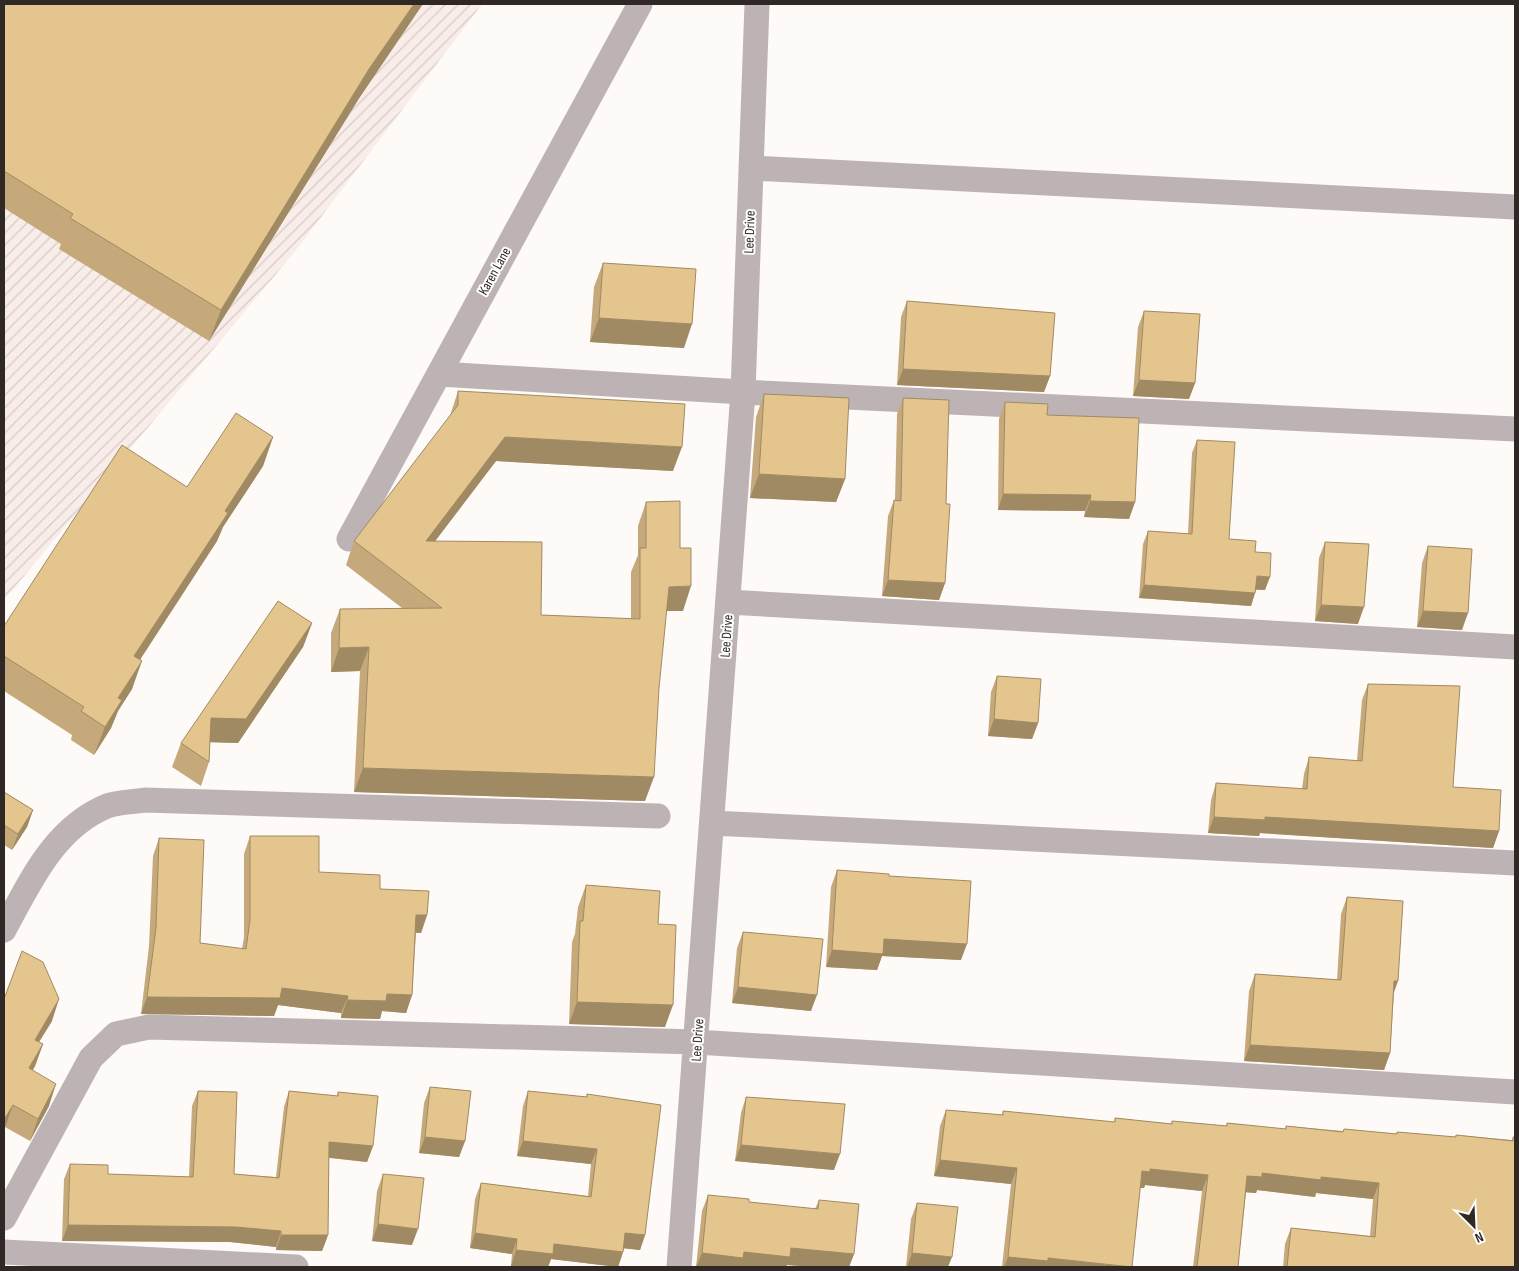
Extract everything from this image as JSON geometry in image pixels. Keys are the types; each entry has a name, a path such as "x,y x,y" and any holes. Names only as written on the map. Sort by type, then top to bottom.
{"street":[{"name":"Karen Lane","path":"349,539 640,4"},
{"name":"Lee Drive","path":"679,1267 744,392 757,4"},
{"path":"751,168 1515,207"},
{"path":"438,374 744,392 1515,429"},
{"path":"728,602 1515,648"},
{"path":"4,930 49,853 73,826 108,806 145,800 658,816"},
{"path":"712,823 1515,863"},
{"path":"4,1218 92,1058 116,1034 149,1028 696,1042 1515,1092"},
{"path":"4,1252 296,1267"}],"shaded area":[{"path":"4,4 482,4 297,249 4,600"}],"building":[{"path":"4,4 414,4 369,69 221,310 70,218 73,214 4,171"},
{"path":"603,263 696,269 692,324 599,318"},
{"path":"907,301 1055,313 1050,376 903,369"},
{"path":"1144,311 1200,314 1195,383 1139,380"},
{"path":"458,391 685,404 682,447 505,437 426,541 542,542 541,615 640,619 640,548 646,548 646,502 680,501 680,548 691,548 691,586 669,587 659,688 654,777 363,768 369,647 339,648 340,609 442,608 354,541 458,405"},
{"path":"764,394 849,398 845,479 759,474"},
{"path":"903,398 949,400 946,504 950,504 945,583 888,580 894,500 901,501"},
{"path":"1005,402 1048,404 1047,415 1139,418 1135,502 1090,501 1091,495 1003,494"},
{"path":"236,413 273,437 225,511 228,513 134,656 142,661 118,698 122,700 105,727 81,711 84,707 4,656 4,626 122,445 187,487"},
{"path":"1197,440 1235,442 1229,539 1256,541 1255,552 1271,553 1270,577 1257,576 1255,593 1144,585 1148,531 1192,534"},
{"path":"1325,542 1369,544 1364,607 1321,605"},
{"path":"1428,546 1472,549 1468,613 1423,611"},
{"path":"278,601 312,623 246,719 211,718 209,762 181,743"},
{"path":"997,676 1041,679 1038,723 994,719"},
{"path":"1368,684 1460,686 1453,787 1501,790 1499,831 1265,817 1265,820 1214,817 1216,783 1307,789 1309,757 1362,761"},
{"path":"4,792 33,810 18,834 4,825"},
{"path":"250,836 319,836 319,872 380,875 380,889 429,891 427,915 416,915 412,995 387,994 386,1001 347,1000 348,996 282,988 280,998 147,997 156,928 159,838 204,840 200,943 246,949 250,920"},
{"path":"837,870 889,874 889,876 971,881 967,944 884,939 883,954 832,950"},
{"path":"586,885 660,891 658,924 676,925 673,1005 577,1002 580,921 583,921"},
{"path":"1347,897 1403,901 1398,981 1394,981 1390,1053 1250,1045 1255,974 1341,980"},
{"path":"743,932 823,939 817,995 738,987"},
{"path":"22,951 43,962 59,999 35,1040 43,1044 29,1068 56,1084 38,1119 13,1105 4,1120 4,999"},
{"path":"430,1087 471,1091 465,1141 425,1137"},
{"path":"198,1091 237,1092 234,1174 279,1178 289,1091 338,1096 338,1092 378,1096 373,1146 329,1142 328,1235 281,1235 281,1231 236,1227 68,1225 70,1164 108,1165 108,1174 193,1177"},
{"path":"528,1091 587,1097 587,1094 661,1105 645,1235 625,1233 623,1252 554,1244 553,1254 516,1250 517,1239 475,1233 481,1183 591,1197 597,1149 523,1141"},
{"path":"746,1097 845,1104 840,1154 741,1145"},
{"path":"946,1110 1003,1115 1003,1111 1115,1122 1115,1118 1172,1124 1172,1121 1227,1126 1227,1123 1286,1129 1286,1126 1343,1132 1344,1129 1397,1134 1397,1132 1456,1137 1456,1135 1513,1141 1513,1137 1515,1137 1515,1267 1287,1267 1291,1228 1375,1237 1379,1183 1321,1177 1321,1180 1262,1173 1262,1177 1247,1176 1238,1267 1197,1267 1208,1175 1150,1169 1150,1172 1142,1171 1132,1267 1048,1258 1048,1261 1008,1257 1017,1168 940,1160"},
{"path":"383,1174 424,1178 418,1229 378,1224"},
{"path":"708,1195 749,1199 749,1202 818,1209 819,1200 859,1204 854,1254 791,1248 790,1257 744,1252 743,1258 702,1253"},
{"path":"917,1203 958,1207 952,1257 912,1253"}]}
